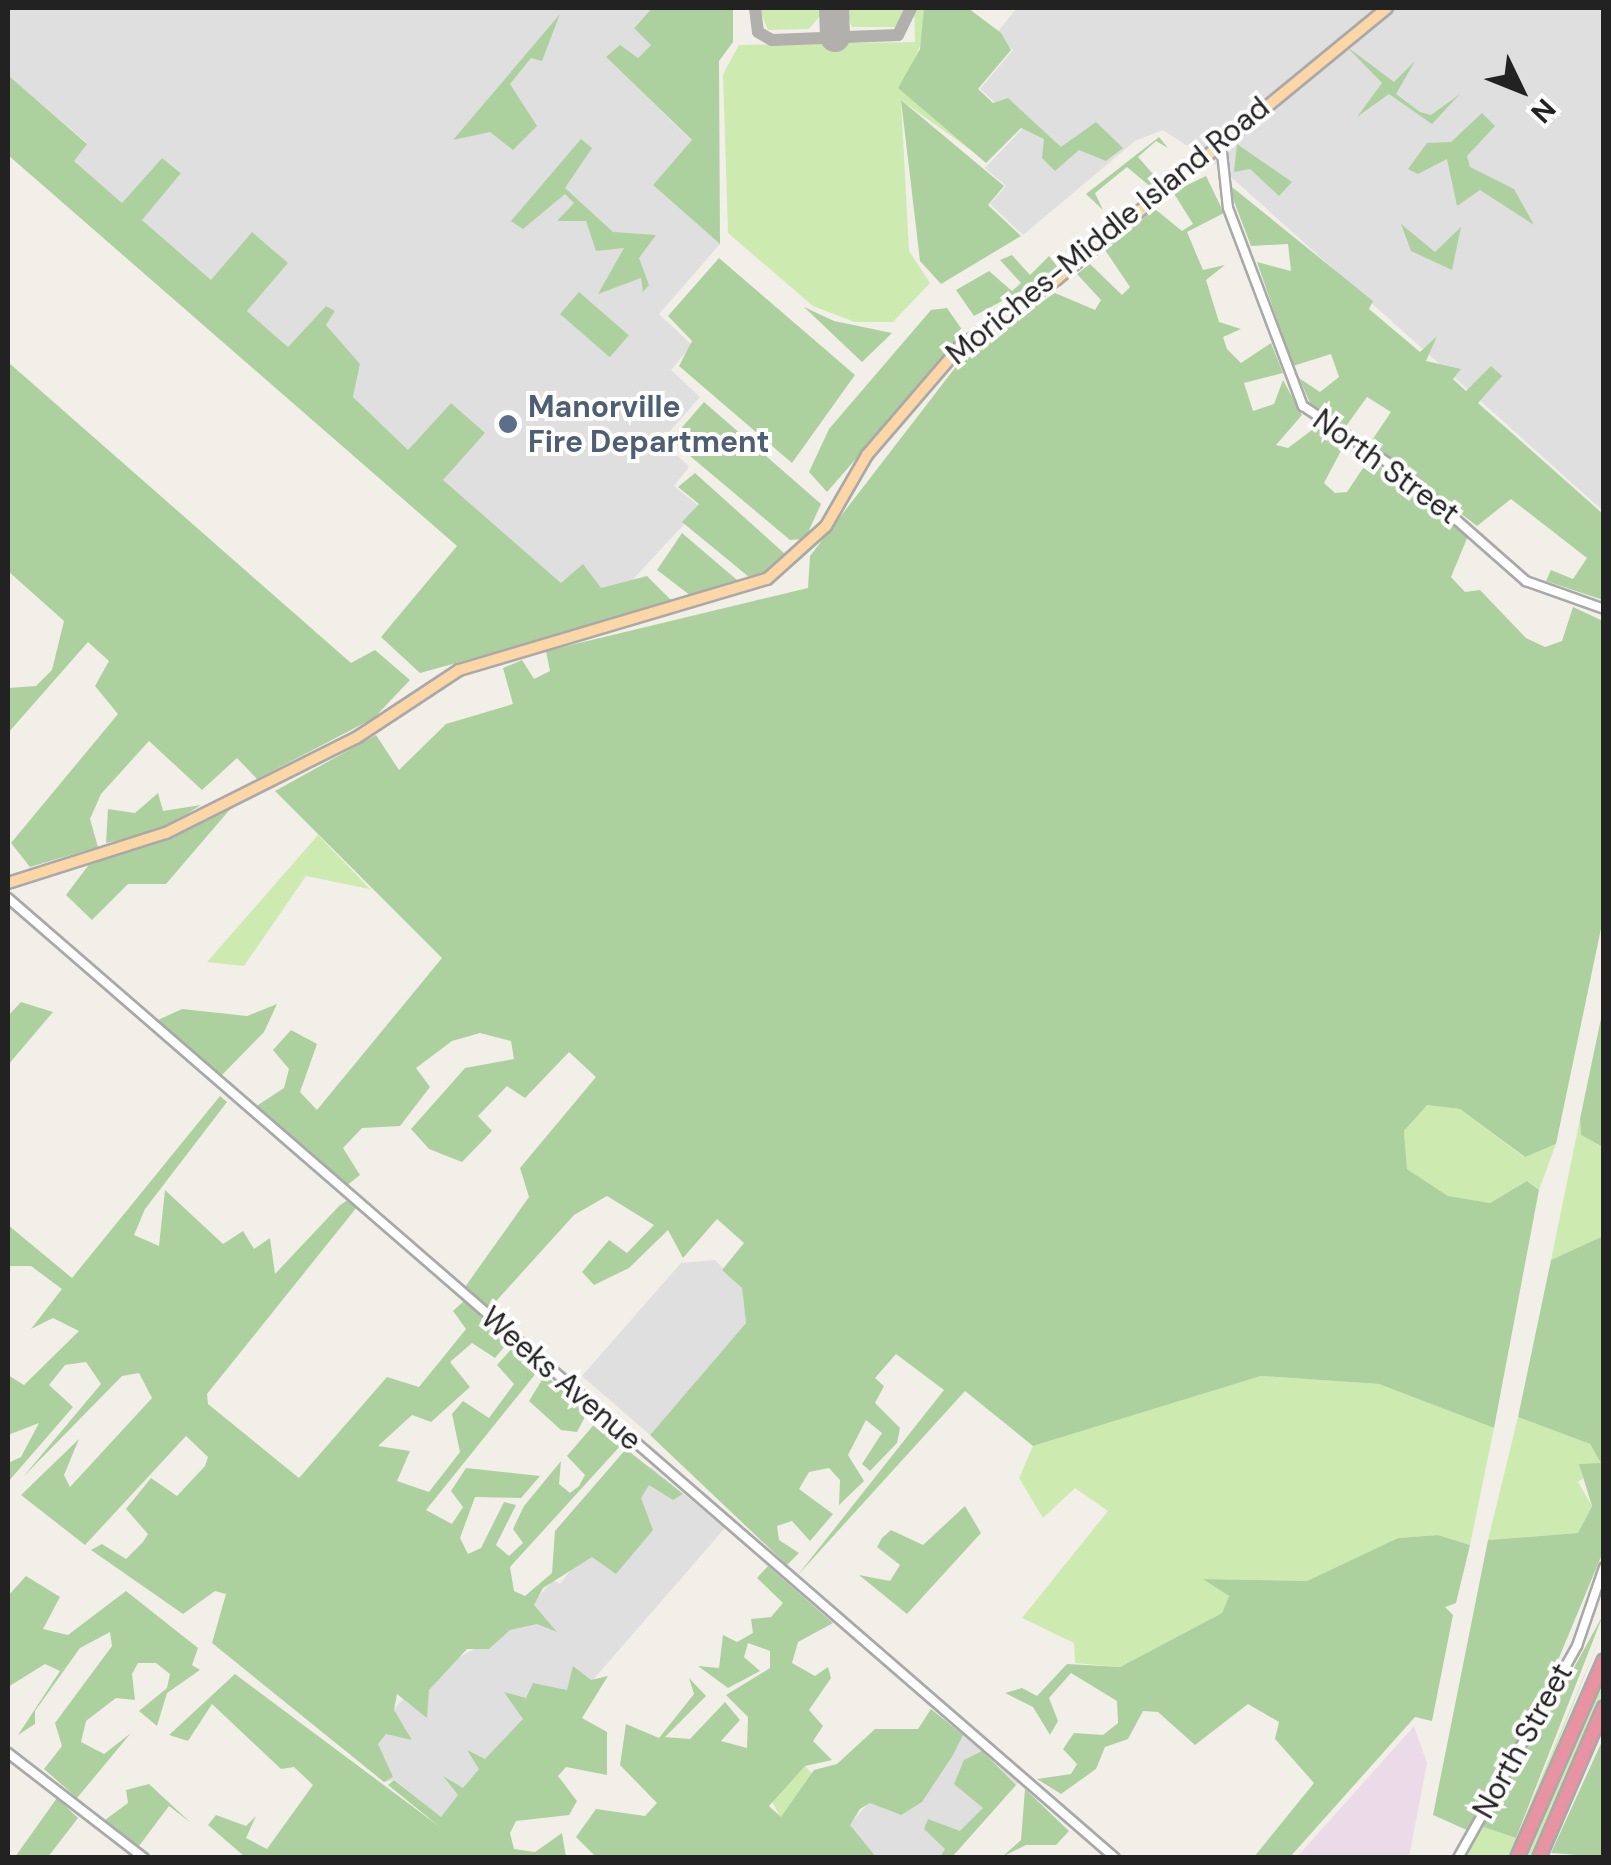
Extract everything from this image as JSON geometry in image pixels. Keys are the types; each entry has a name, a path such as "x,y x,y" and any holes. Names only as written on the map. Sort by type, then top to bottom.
{"highway":[{"path":"1517,1858 1604,1660"},
{"path":"1539,1858 1604,1706"}],"main road":[{"name":"Moriches-Middle Island Road","path":"8,883 166,833 356,738 458,670 767,580 826,526 867,455 960,347 1387,8"}],"street":[{"name":"North Street","path":"1221,140 1221,168 1303,406 1403,473 1526,581 1604,609"},
{"path":"1199,160 1221,168"},
{"name":"Weeks Avenue","path":"8,898 1115,1858"},
{"name":"North Street","path":"1458,1858 1576,1646 1604,1566"},
{"path":"8,1753 144,1858"}],"shaded area":[{"path":"8,8 652,8 634,27 652,44 638,58 607,58 692,141 653,185 720,244 659,314 692,345 671,370 700,397 662,440 689,467 674,486 700,507 599,616 442,480 484,434 451,403 408,450 353,397 360,364 326,325 335,311 325,307 288,347 247,311 288,263 211,280 141,219 181,172 162,158 122,203 73,161 87,143 8,75"},
{"path":"1017,8 1603,8 1603,511 1221,168 1163,130 1135,141 1023,235 990,204 1006,186 985,168 1023,128 980,89 1013,50 995,35"},
{"path":"715,1260 742,1288 746,1323 650,1435 582,1376 681,1263"},
{"path":"651,1467 725,1528 592,1681 441,1818 395,1780 384,1782 355,1755 422,1677 510,1630 553,1580 560,1584"},
{"path":"944,1719 1018,1783 952,1857 874,1857 849,1825"},
{"path":"1414,1726 1427,1763 1409,1857 1297,1857"}],"green space":[{"path":"652,8 733,8 733,42 719,61 720,244 653,185 692,140 606,57 620,45 638,58 651,45 634,28"},
{"path":"759,8 824,11 809,29 768,30"},
{"path":"843,8 905,8 905,14 896,27 852,27"},
{"path":"914,8 924,8 922,41 902,89 989,163 901,100 909,251 930,283 893,322 855,322 813,306 728,233 723,74 739,45 915,42"},
{"path":"924,8 968,8 1001,33 1011,50 978,89 993,103 1008,98 1061,147 1096,122 1123,148 1106,161 1079,150 1055,171 1042,158 1044,139 1021,128 986,163 898,88 920,49"},
{"path":"560,14 542,61 531,58 510,84 537,126 513,150 490,132 453,140"},
{"path":"1346,46 1394,82 1415,61 1396,94 1420,112 1431,115 1460,94 1432,124 1389,94 1357,117 1382,83"},
{"path":"8,75 87,144 74,161 122,203 162,158 181,173 142,220 211,280 252,232 288,263 247,311 288,347 326,306 335,311 326,325 360,364 353,397 408,450 451,403 485,433 443,480 561,583 583,564 601,588 647,576 674,603 420,673 381,637 457,546 8,155"},
{"path":"901,100 1004,186 988,205 1021,236 941,284 920,261"},
{"path":"1482,113 1495,126 1467,156 1470,167 1514,189 1534,225 1480,190 1457,206 1447,159 1418,174 1408,169 1427,143 1451,142"},
{"path":"1159,137 1168,148 1156,141 1138,157 1160,182 1152,188 1127,167 1095,193 1103,210 1086,194"},
{"path":"581,139 592,148 565,188 613,232 656,235 639,258 649,285 643,292 641,278 598,294 624,248 596,251 586,221 557,221 574,203 565,194 523,229 511,221"},
{"path":"1237,144 1292,182 1279,196 1250,169 1234,172"},
{"path":"1206,176 1224,213 1187,232 1203,270 1225,265 1206,280 1219,322 1241,329 1223,337 1227,349 1241,363 1271,343 1283,373 1244,383 1253,411 1274,404 1283,380 1302,415 1276,445 1288,448 1316,427 1343,447 1324,483 1335,493 1347,492 1369,459 1418,493 1468,536 1451,577 1465,592 1480,590 1526,638 1545,647 1562,641 1573,607 1603,621 1603,919 1556,1144 1525,1157 1460,1109 1427,1105 1404,1131 1407,1169 1448,1196 1490,1203 1527,1181 1539,1190 1494,1428 1379,1384 1261,1376 1033,1446 965,1391 797,1576 944,1390 896,1354 875,1378 884,1386 875,1403 900,1428 897,1443 870,1471 862,1464 882,1433 866,1420 848,1455 864,1481 839,1505 840,1480 829,1468 809,1472 799,1489 833,1514 810,1541 792,1521 777,1526 779,1540 799,1553 787,1565 650,1435 746,1323 742,1288 722,1270 744,1243 717,1219 683,1258 668,1230 629,1268 594,1285 582,1272 609,1240 627,1253 654,1225 607,1196 574,1215 488,1310 465,1287 529,1197 520,1168 596,1077 569,1052 525,1098 507,1086 478,1116 492,1131 462,1162 429,1149 411,1129 465,1068 514,1059 511,1041 480,1033 452,1041 416,1068 430,1087 400,1126 362,1128 343,1148 360,1175 346,1186 255,1107 284,1088 289,1069 273,1050 291,1030 317,1044 300,1092 317,1110 442,958 275,791 376,735 399,770 446,724 513,704 503,668 522,660 534,679 550,671 546,651 808,588 810,556 968,351 1055,293 1095,310 1101,300 1077,274 1090,264 1122,295 1130,287 1105,250 1155,209 1182,231 1193,224 1173,192"},
{"path":"1227,183 1373,301 1369,309 1420,352 1437,336 1426,361 1461,369 1453,379 1466,391 1491,366 1502,376 1478,403 1603,514 1603,600 1546,581 1551,570 1573,579 1587,558 1511,499 1477,526 1370,443 1391,412 1367,397 1344,429 1310,403 1299,378 1320,392 1339,377 1331,354 1293,366 1257,262 1291,271 1288,244 1251,246"},
{"path":"1401,224 1435,252 1461,227 1452,270 1411,251"},
{"path":"1012,255 1030,275 1049,256 1060,270 974,316 956,290 989,271 1012,291 1021,283 1000,260"},
{"path":"719,258 855,375 792,463 679,366 692,341 668,316"},
{"path":"579,292 629,335 610,357 560,314"},
{"path":"804,307 834,321 892,333 862,362"},
{"path":"947,308 965,334 827,492 809,472 829,429 931,310"},
{"path":"8,362 351,663 375,650 410,680 374,718 257,779 237,758 202,790 149,741 101,794 90,819 98,847 30,867 11,843 118,714 95,686 109,661 88,642 8,733 8,688 36,686 52,670 64,621 8,571"},
{"path":"704,402 821,504 805,539 790,540 671,440"},
{"path":"695,473 785,554 765,576 749,577 682,522 699,504 678,487"},
{"path":"682,533 737,580 735,587 695,599 657,570"},
{"path":"158,793 163,811 201,805 158,832 106,843 108,809 135,813"},
{"path":"238,800 166,884 128,884 92,920 66,895 94,858 176,836"},
{"path":"318,835 370,889 306,876 244,966 207,962"},
{"path":"21,1002 53,1012 8,1065 8,1016"},
{"path":"277,1004 264,1032 220,1077 158,1020 182,1009 247,1016"},
{"path":"1603,1009 1604,1147 1581,1135 1580,1119"},
{"path":"220,1096 227,1102 145,1209 134,1235 159,1246 165,1190 223,1244 243,1231 254,1249 270,1238 275,1274 339,1206 349,1199 357,1207 207,1394 208,1404 299,1478 387,1377 419,1387 466,1329 453,1311 465,1300 510,1340 495,1358 472,1343 450,1362 470,1387 431,1422 412,1415 378,1446 410,1451 397,1481 429,1492 460,1452 452,1414 463,1401 489,1418 514,1384 497,1365 513,1347 541,1367 426,1510 452,1524 463,1507 451,1491 466,1468 540,1476 521,1498 475,1497 460,1538 468,1554 481,1548 504,1502 516,1505 496,1545 509,1556 523,1543 513,1529 524,1506 561,1461 559,1484 570,1493 579,1486 585,1475 567,1456 598,1420 622,1444 510,1567 514,1591 525,1596 552,1573 555,1531 626,1449 683,1494 673,1500 649,1485 641,1498 653,1530 616,1574 592,1557 543,1588 534,1605 557,1632 537,1624 510,1630 489,1649 467,1649 429,1690 427,1718 397,1694 394,1710 412,1740 386,1734 378,1744 393,1777 384,1782 212,1643 226,1594 215,1591 183,1614 91,1550 102,1544 126,1559 143,1542 148,1534 126,1509 151,1478 177,1496 205,1466 208,1457 186,1436 85,1545 21,1495 79,1439 64,1475 70,1487 152,1398 139,1373 122,1376 23,1477 101,1384 86,1362 65,1365 49,1385 73,1407 8,1482 8,1463 21,1457 39,1423 8,1435 8,1375 24,1385 79,1331 53,1318 31,1329 62,1289 31,1266 8,1266 8,1225 72,1278"},
{"path":"1426,1105 1460,1109 1524,1157 1556,1144 1539,1190 1527,1181 1490,1203 1448,1196 1407,1169 1404,1131"},
{"path":"1580,1119 1581,1135 1603,1147 1603,1236 1551,1260"},
{"path":"1603,1236 1603,1552 1546,1689 1469,1831 1433,1815 1488,1540 1578,1533 1592,1506 1579,1464 1601,1463 1590,1444 1518,1417 1551,1260"},
{"path":"545,1375 588,1411 577,1432 561,1430 529,1401"},
{"path":"1261,1376 1379,1384 1494,1428 1470,1545 1438,1535 1398,1538 1307,1581 1206,1579 1229,1596 1222,1613 1120,1667 1075,1663 1074,1643 1022,1618 1108,1511 1075,1488 1043,1518 1019,1478 1033,1446"},
{"path":"1518,1417 1590,1444 1602,1464 1578,1482 1592,1506 1578,1533 1488,1540"},
{"path":"965,1506 981,1533 907,1614 859,1575 890,1581 900,1565 877,1547 882,1538 891,1530 923,1545"},
{"path":"1438,1535 1470,1545 1456,1603 1445,1607 1453,1615 1432,1721 1415,1717 1290,1857 1254,1857 1314,1783 1275,1739 1279,1722 1248,1704 1195,1745 1158,1712 1143,1711 1128,1739 1105,1747 1096,1769 1061,1794 1037,1779 1071,1774 1077,1764 1063,1749 1074,1733 1103,1735 1118,1723 1117,1701 1071,1673 1049,1698 1058,1721 1050,1735 1033,1707 1005,1693 1022,1688 1037,1696 1067,1664 1120,1667 1222,1613 1229,1596 1203,1579 1307,1581 1398,1538"},
{"path":"768,1566 833,1623 798,1642 792,1663 815,1676 828,1667 831,1678 809,1710 823,1726 813,1741 832,1760 805,1766 769,1806 781,1817 814,1770 837,1764 875,1729 918,1729 931,1709 963,1735 953,1755 922,1802 901,1815 870,1803 860,1809 850,1825 876,1857 596,1857 576,1837 596,1809 645,1816 657,1803 620,1765 626,1724 659,1738 694,1694 689,1678 706,1696 665,1737 690,1739 725,1702 740,1720 721,1741 747,1748 748,1717 726,1695 770,1668 770,1651 748,1643 744,1657 760,1671 728,1688 698,1666 719,1668 723,1635 737,1642 753,1633 751,1619 771,1617 783,1603 757,1578"},
{"path":"26,1576 60,1597 43,1629 68,1635 126,1591 198,1648 192,1665 200,1670 167,1693 157,1726 139,1711 167,1688 170,1674 156,1663 138,1663 132,1674 135,1700 116,1698 86,1721 81,1742 104,1754 131,1733 77,1798 44,1769 62,1746 55,1723 112,1646 110,1632 80,1648 35,1711 35,1724 18,1735 60,1671 45,1664 8,1687 8,1596"},
{"path":"1603,1615 1516,1838 1480,1826 1554,1704"},
{"path":"1603,1630 1512,1857 1462,1858 1480,1826 1516,1838"},
{"path":"573,1666 591,1680 608,1676 582,1718 607,1732 607,1775 566,1767 558,1776 577,1801 569,1815 516,1821 510,1833 514,1849 535,1852 562,1833 566,1857 245,1857 208,1825 216,1815 246,1826 256,1816 246,1838 267,1849 313,1785 294,1767 281,1769 212,1704 188,1741 169,1735 235,1674 440,1827 388,1785 394,1780 441,1817 458,1795 443,1776 463,1788 479,1769 467,1750 485,1759 523,1719 504,1692 526,1698 533,1683 567,1690"},
{"path":"1603,1670 1603,1697 1534,1857 1522,1858"},
{"path":"1603,1739 1603,1857 1551,1853"},
{"path":"982,1751 1016,1785 952,1857 940,1857 945,1849 924,1829 928,1819 960,1831 983,1808 954,1784 964,1760"},
{"path":"805,1766 815,1777 781,1818 771,1800"},
{"path":"149,1784 191,1823 169,1806 139,1846 105,1820 128,1803 126,1790"},
{"path":"1025,1789 1069,1831 1056,1845 1026,1845 1002,1857 1021,1840"},
{"path":"57,1798 78,1818 48,1857 15,1857"}],"taxiway":[{"path":"755,8 758,32 772,40 898,35 911,8"}],"runway":[{"path":"834,8 835,37"}],"place":[{"name":"Manorville Fire Department","path":"508,424"}]}
